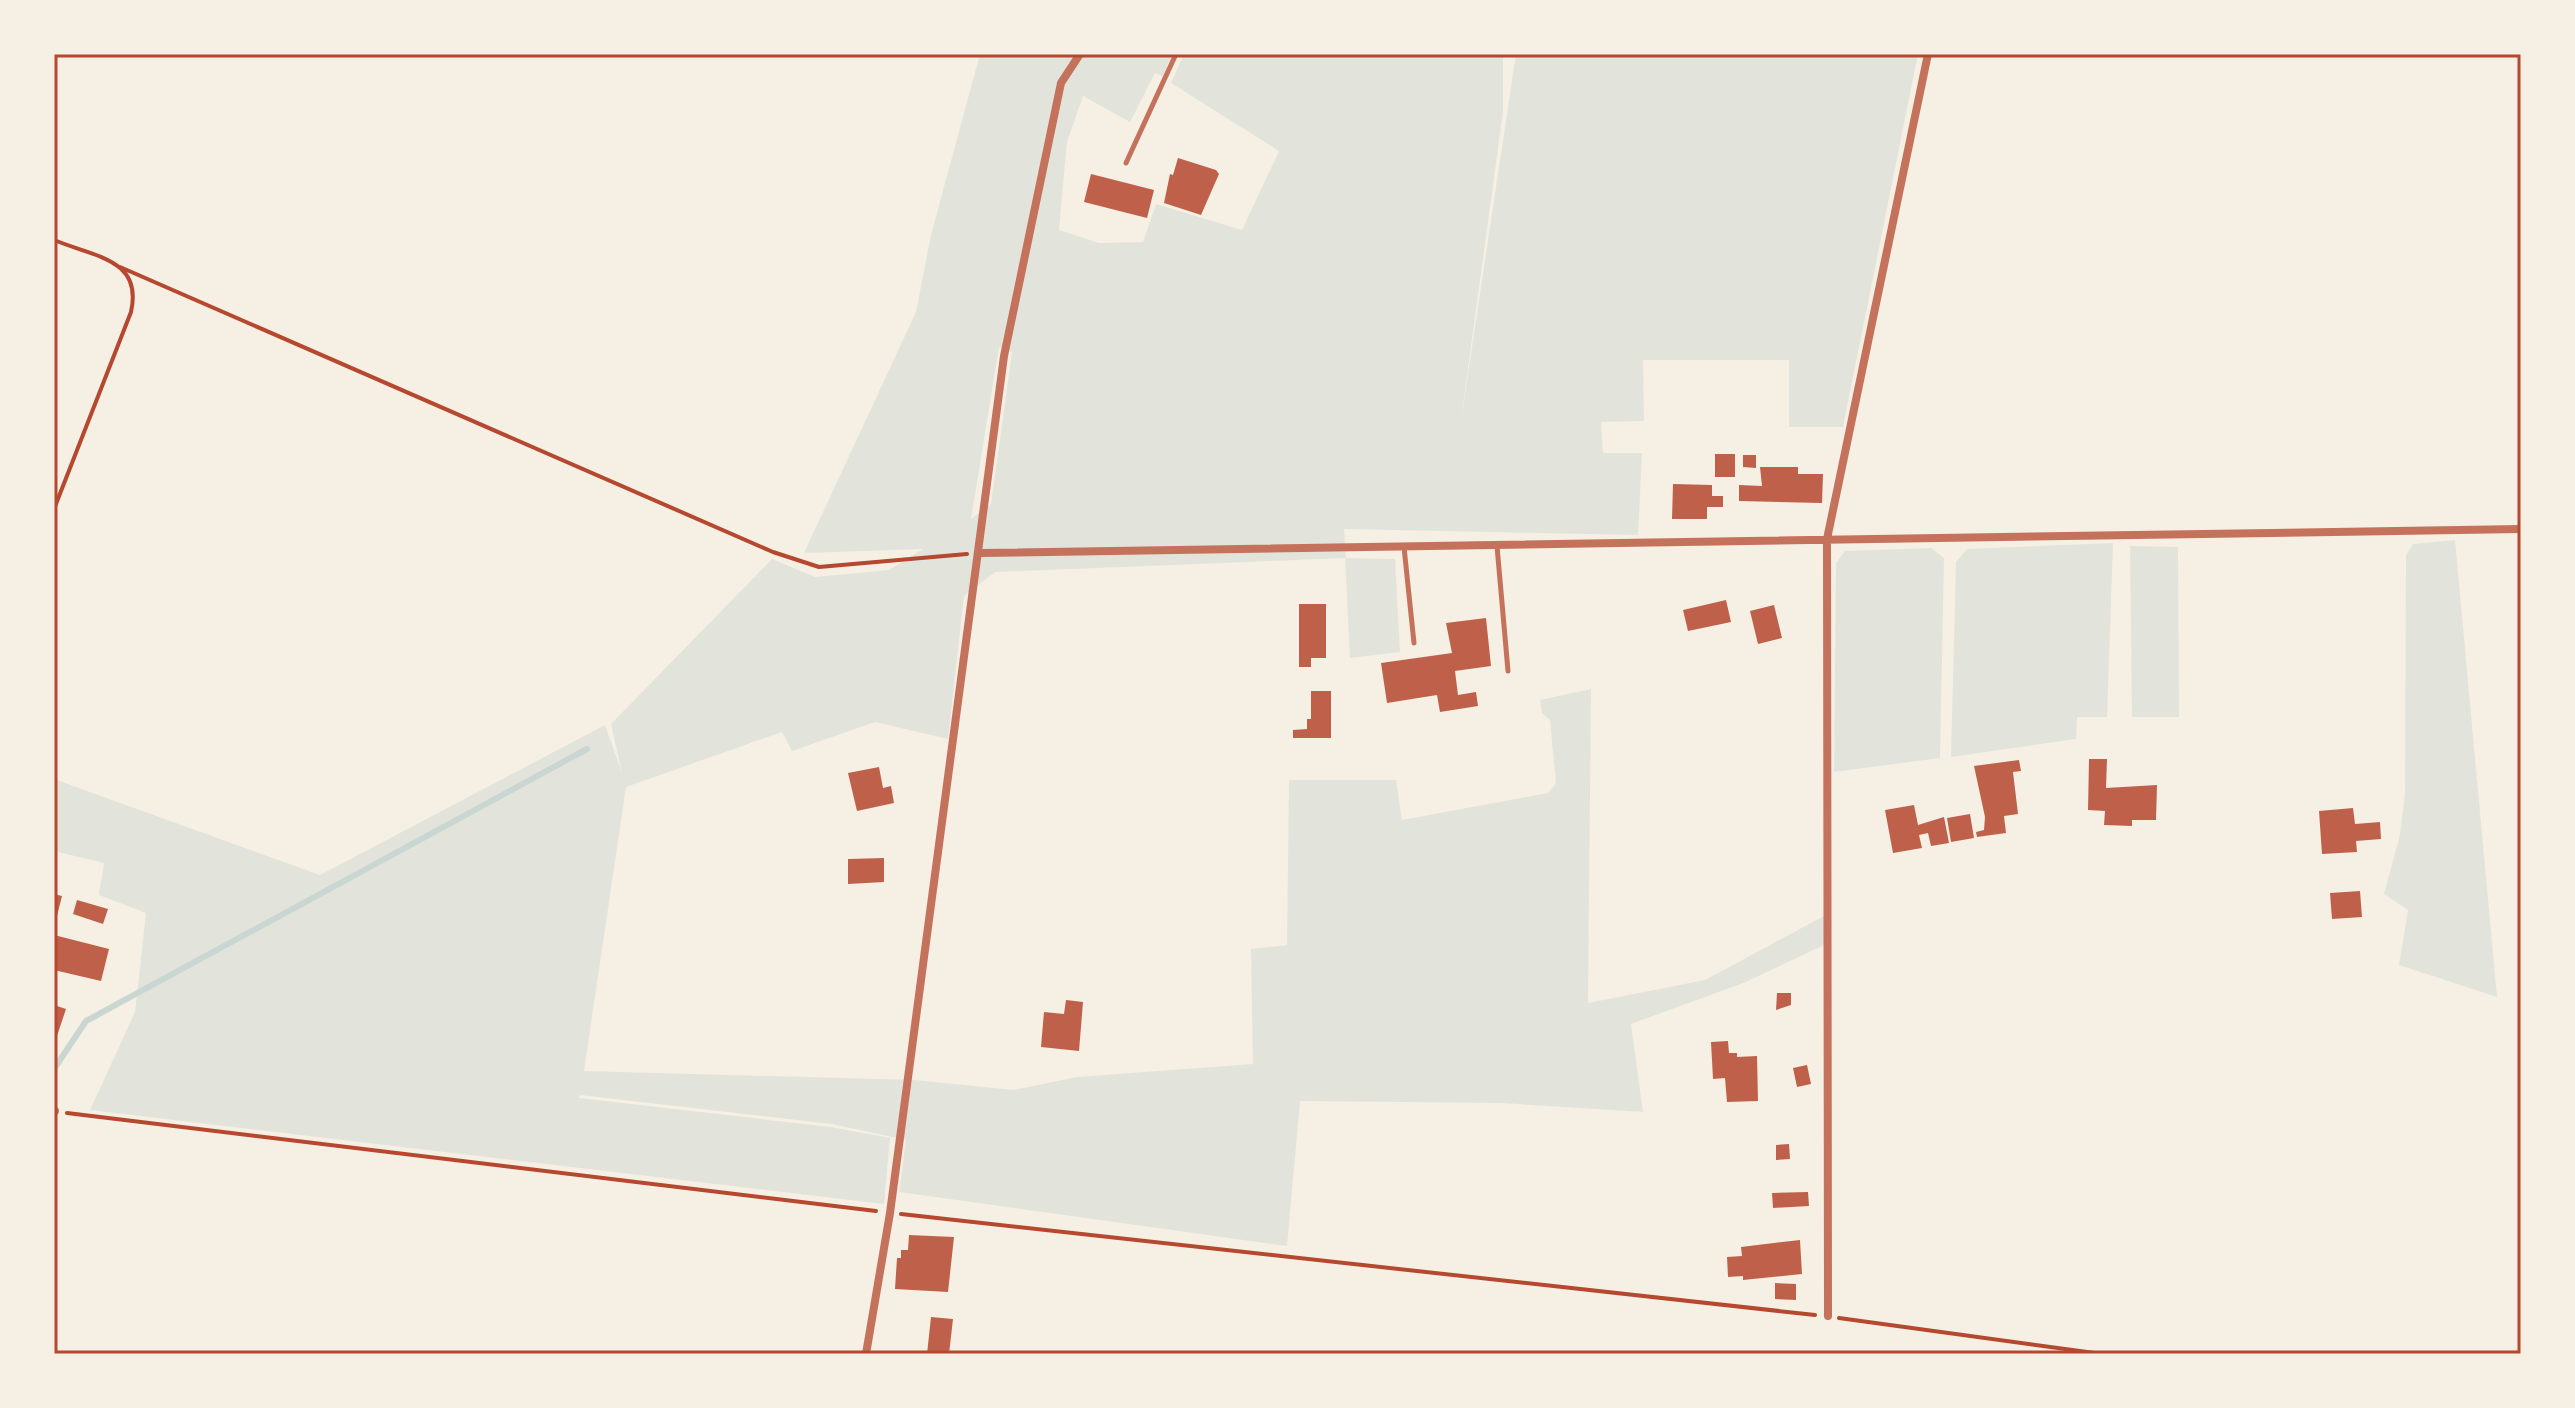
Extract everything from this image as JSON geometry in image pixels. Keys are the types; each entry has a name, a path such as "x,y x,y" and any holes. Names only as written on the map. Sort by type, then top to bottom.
{"street":[{"path":"866,1354 890,1216 1004,356 1061,83 1080,54"},
{"path":"1828,1316 1827,539 1928,54"},
{"path":"980,553 2521,529"}],"lane":[{"path":"1126,163 1176,54"},
{"path":"1497,545 1508,671"},
{"path":"1404,546 1414,643"}],"path":[{"path":"54,240 759,546 819,567 980,553"},
{"path":"54,509 131,312 136,290 129,274 120,267"},
{"path":"54,1111 890,1216 1828,1316 2102,1354"}],"shaded area":[{"path":"980,54 1172,54 1163,76 1155,73 1130,122 1083,96 1067,142 1059,230 1099,243 1143,242 1156,204 1242,230 1279,151 1171,83 1184,54 1503,54 1503,112 1460,427 1516,54 1918,54 1843,427 1789,427 1789,360 1643,360 1644,421 1601,422 1603,453 1642,453 1638,535 1344,529 1346,558 1395,559 1400,652 1350,658 1345,558 995,572 964,596 948,739 875,722 792,751 782,732 626,787 584,1071 915,1080 1013,1090 1077,1077 1253,1064 1251,949 1287,945 1289,780 1396,780 1402,820 1548,793 1556,783 1550,720 1542,713 1540,700 1591,689 1588,1003 1705,980 1824,916 1824,945 1746,982 1631,1024 1643,1112 1502,1103 1300,1101 1287,1246 899,1192 906,1140 832,1124 580,1095 579,1098 830,1127 890,1138 884,1204 90,1110 135,1012 146,913 99,895 104,863 54,851 54,779 320,875 605,725 622,773 611,724 772,559 815,577 889,570 923,549 804,553 916,312 931,235","holes":["999,347 1012,352 991,504 971,519"]},
{"path":"2455,540 2497,997 2399,965 2408,910 2384,894 2400,835 2405,794 2406,555 2413,544"},
{"path":"2113,543 2107,717 2077,717 2076,739 1951,757 1956,562 1967,549"},
{"path":"2130,546 2178,547 2179,717 2132,717"},
{"path":"1931,548 1944,558 1940,758 1834,772 1836,563 1845,551"}],"building":[{"path":"1178,158 1216,170 1219,174 1201,215 1164,203 1170,174 1173,175"},
{"path":"1091,174 1154,190 1147,218 1084,202"},
{"path":"1715,454 1735,454 1735,477 1715,477"},
{"path":"1743,455 1756,455 1756,468 1743,467"},
{"path":"1760,467 1798,467 1798,474 1823,474 1822,503 1739,501 1739,485 1762,486"},
{"path":"1673,484 1712,485 1712,496 1723,496 1723,507 1707,507 1707,519 1672,519"},
{"path":"1726,600 1731,622 1688,631 1683,610"},
{"path":"1299,604 1326,604 1326,658 1311,658 1311,667 1299,667"},
{"path":"1774,605 1782,638 1758,644 1750,611"},
{"path":"1486,618 1491,666 1455,671 1458,695 1476,692 1478,706 1440,712 1437,695 1387,703 1381,663 1452,653 1446,623"},
{"path":"1311,691 1331,691 1331,738 1293,738 1293,730 1307,729 1307,719 1311,719"},
{"path":"2089,759 2107,759 2106,788 2157,785 2156,820 2132,820 2132,826 2104,825 2105,811 2088,810"},
{"path":"2019,760 2021,771 2013,772 2018,814 2004,816 2006,833 1977,837 1976,832 1984,830 1985,817 1974,766"},
{"path":"879,767 883,788 891,786 894,803 857,811 848,773"},
{"path":"1914,805 1918,825 1944,817 1949,843 1931,846 1928,833 1919,835 1922,848 1893,853 1885,810"},
{"path":"2353,808 2355,824 2380,822 2381,839 2356,841 2357,852 2322,854 2319,811"},
{"path":"1970,814 1974,838 1951,842 1947,818"},
{"path":"884,858 884,882 848,884 848,859"},
{"path":"2360,891 2362,917 2332,919 2330,893"},
{"path":"54,894 62,896 55,924 54,924"},
{"path":"77,900 108,909 103,924 73,914"},
{"path":"54,935 109,949 101,981 54,970"},
{"path":"1777,993 1791,993 1791,1005 1776,1010"},
{"path":"1066,1000 1083,1002 1079,1051 1041,1047 1044,1012 1064,1014"},
{"path":"54,1005 66,1009 55,1042 54,1042"},
{"path":"1728,1041 1729,1053 1737,1053 1737,1057 1757,1056 1758,1101 1727,1102 1725,1078 1713,1079 1711,1042"},
{"path":"1807,1065 1811,1084 1797,1087 1793,1068"},
{"path":"1789,1144 1790,1159 1776,1160 1776,1145"},
{"path":"1808,1192 1809,1206 1773,1208 1772,1193"},
{"path":"909,1235 954,1237 948,1292 895,1289 897,1258 901,1258 901,1250 908,1250"},
{"path":"1800,1240 1802,1274 1743,1280 1743,1276 1728,1277 1727,1257 1742,1256 1741,1247"},
{"path":"1775,1283 1796,1284 1796,1300 1775,1299"},
{"path":"931,1317 953,1319 949,1354 927,1354"}],"waterway":[{"path":"54,1069 86,1021 587,749"}]}
